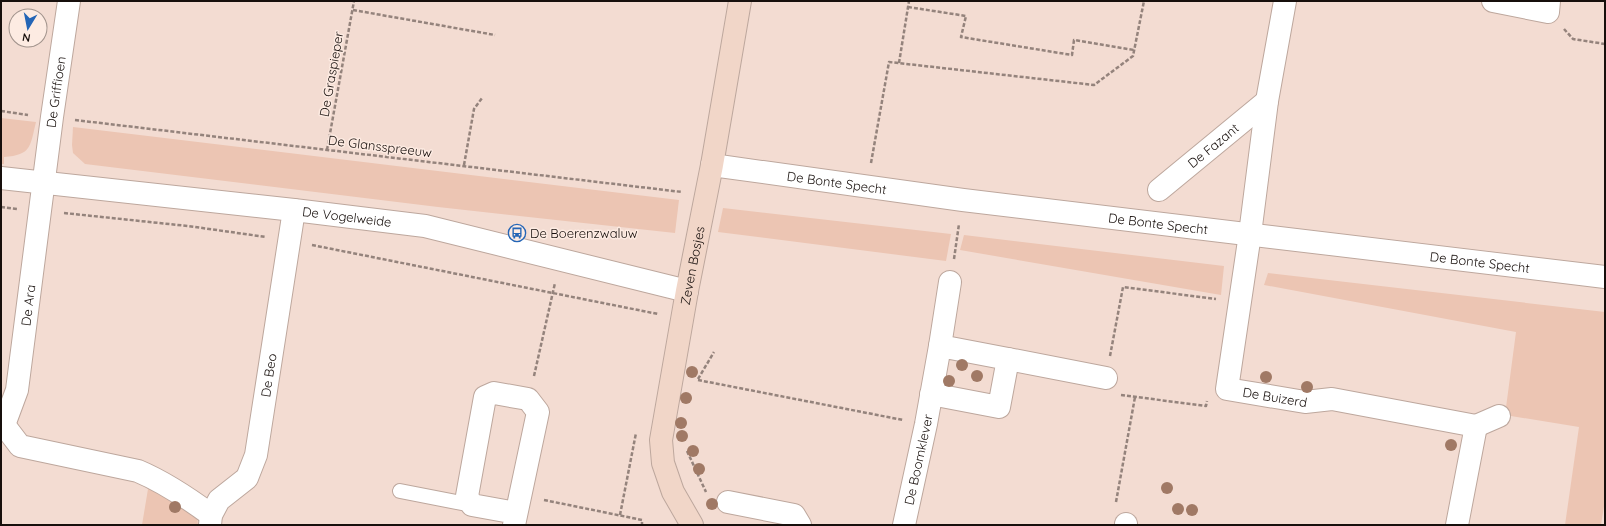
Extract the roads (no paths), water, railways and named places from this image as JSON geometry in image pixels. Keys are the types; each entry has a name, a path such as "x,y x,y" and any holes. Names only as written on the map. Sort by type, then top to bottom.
{"street":[{"name":"De Griffioen","path":"44,183 69,1"},
{"name":"Zeven Bosjes","path":"692,525 670,484 663,463 661,440 687,291 712,165 740,1"},
{"path":"1250,234 1268,101 1285,1"},
{"path":"1493,1 1548,6"},
{"name":"De Fazant","path":"1159,190 1268,101"},
{"name":"De Bonte Specht","path":"712,165 963,200 1605,277"},
{"name":"De Vogelweide","path":"1,178 425,226 687,291"},
{"name":"De Ara","path":"44,183 17,390 3,426 20,446 138,471 155,478 191,500 211,520"},
{"name":"De Beo","path":"211,520 219,500 247,478 256,455 294,210"},
{"name":"De Buizerd","path":"1250,234 1227,389 1304,402 1332,399 1476,426"},
{"name":"De Boomklever","path":"904,525 926,424 950,282"},
{"path":"940,346 1106,378"},
{"path":"931,394 999,407 1008,359"},
{"path":"494,393 528,399 538,412 517,511 472,504 467,496 485,397 494,393"},
{"path":"1457,525 1476,426 1499,416"},
{"path":"728,502 794,515 800,525"}],"lane":[{"path":"400,491 472,504"}],"place":[{"name":"De Boerenzwaluw","path":"517,233"}]}
